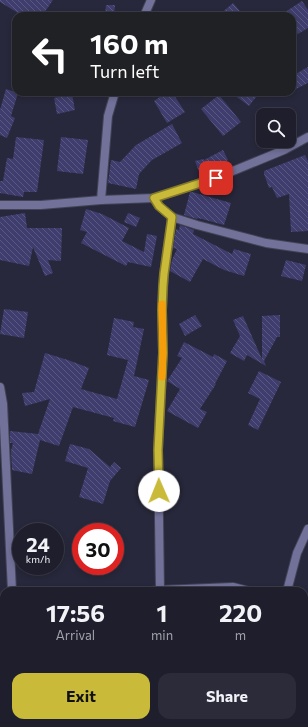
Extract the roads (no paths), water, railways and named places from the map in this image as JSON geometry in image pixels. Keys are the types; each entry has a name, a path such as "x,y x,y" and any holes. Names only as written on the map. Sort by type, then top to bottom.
{"street":[{"path":"146,12 151,0"},
{"path":"101,200 108,116 115,96"},
{"path":"0,206 154,198 223,175 284,150 308,137"},
{"path":"154,198 159,206 172,217 266,243 308,249"},
{"path":"156,587 158,450 163,353 162,310 164,274 172,217"},
{"path":"0,387 3,404 12,587"},
{"path":"289,587 297,553 308,529"}]}
